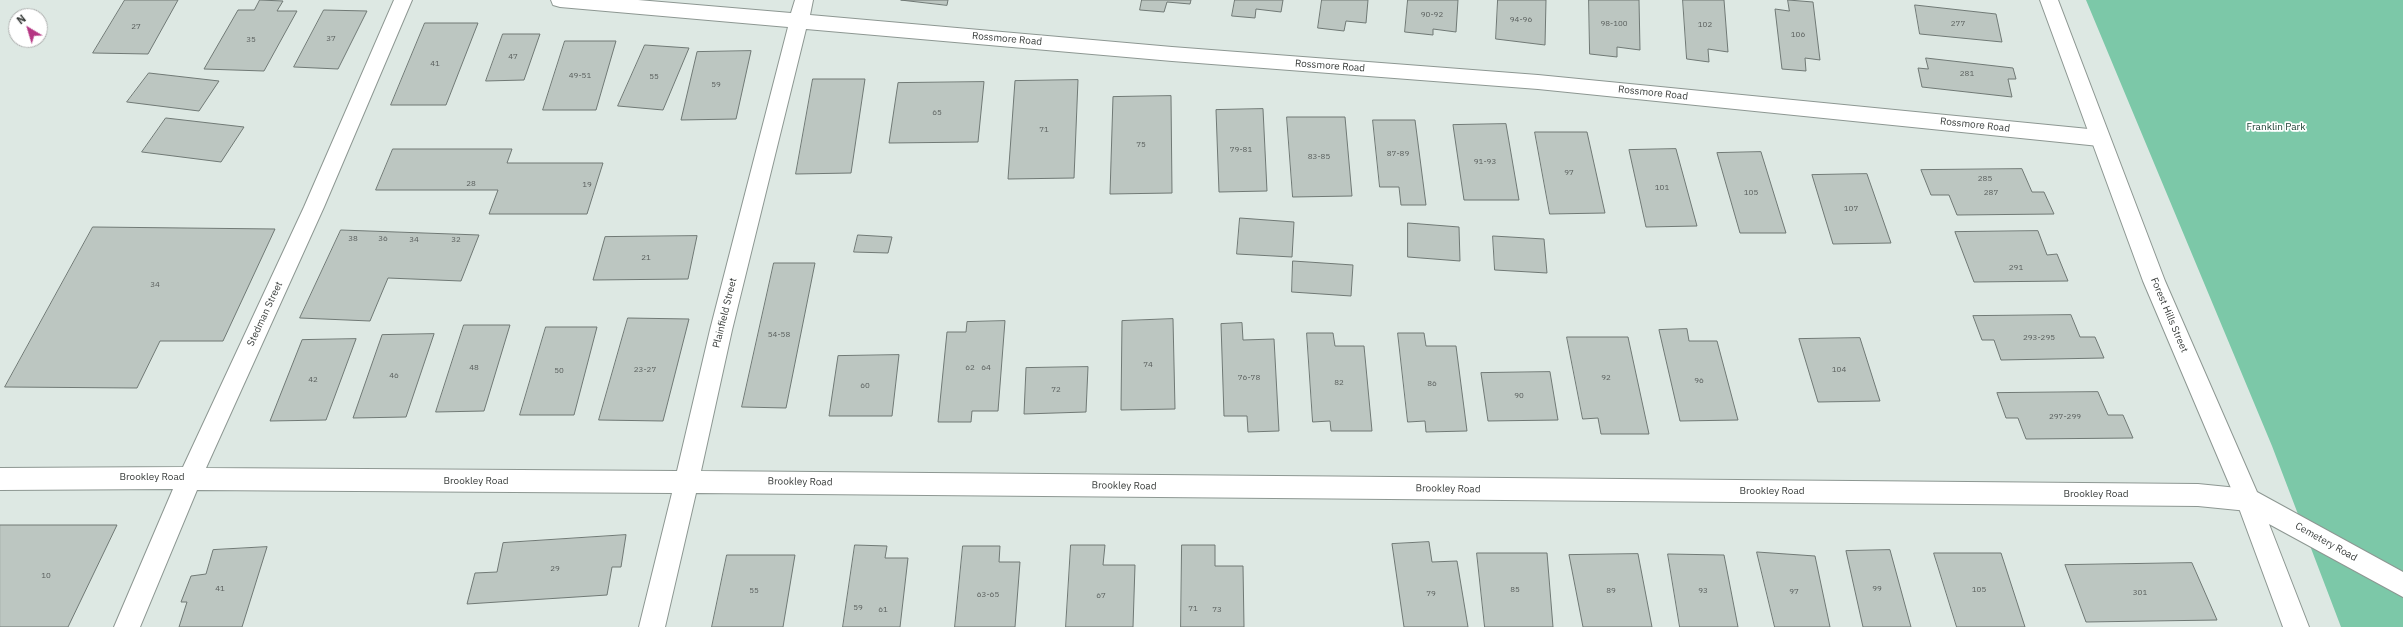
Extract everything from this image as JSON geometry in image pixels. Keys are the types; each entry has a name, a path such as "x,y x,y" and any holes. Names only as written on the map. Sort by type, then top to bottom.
{"street":[{"name":"Stedman Street","path":"127,627 190,477 314,207 402,0"},
{"name":"Rossmore Road","path":"560,0 797,22 1538,82 2099,138"},
{"name":"Plainfield Street","path":"652,627 696,443 721,330 797,22 804,0"},
{"name":"Forest Hills Street","path":"2049,0 2099,138 2154,281 2248,500 2296,627"},
{"name":"Brookley Road","path":"0,479 190,477 237,480 686,481 2190,495 2248,500"},
{"name":"Cemetery Road","path":"2248,500 2403,585"}],"green space":[{"name":"Franklin Park","path":"2086,0 2403,0 2403,627 2341,627 2272,446"}],"building":[{"path":"125,0 178,0 148,54 93,53"},
{"path":"260,0 283,1 277,11 297,11 264,71 204,69 238,10 254,10"},
{"path":"901,0 948,0 947,5"},
{"path":"1142,0 1191,0 1190,4 1167,2 1164,12 1140,10"},
{"path":"1235,0 1283,0 1281,12 1256,9 1255,18 1232,16"},
{"path":"1322,0 1368,0 1366,23 1346,21 1344,31 1318,28"},
{"path":"1408,0 1458,0 1456,32 1433,29 1433,35 1405,32"},
{"path":"1498,0 1546,0 1545,45 1496,39"},
{"path":"1589,0 1639,0 1640,50 1617,47 1617,57 1590,54"},
{"path":"1683,0 1724,0 1728,52 1708,49 1709,62 1687,59"},
{"path":"1788,0 1813,2 1820,60 1805,58 1806,71 1782,69 1775,9 1789,11"},
{"path":"1915,5 1996,14 2002,42 1920,34"},
{"path":"324,10 367,11 338,69 294,67"},
{"path":"425,23 478,23 446,105 391,105"},
{"path":"503,34 540,34 524,80 486,81"},
{"path":"565,41 616,41 596,110 543,110"},
{"path":"645,45 689,48 663,110 618,106"},
{"path":"751,51 736,119 681,120 697,52"},
{"path":"1926,58 2013,68 2016,79 2008,79 2012,97 1922,87 1918,68 1928,69"},
{"path":"149,73 219,81 199,111 127,102"},
{"path":"813,79 865,79 851,173 796,174"},
{"path":"1078,80 1074,178 1008,179 1015,81"},
{"path":"984,82 978,142 889,143 898,83"},
{"path":"1171,96 1172,193 1110,194 1113,97"},
{"path":"1263,109 1267,191 1219,192 1216,110"},
{"path":"1287,117 1345,117 1352,196 1293,197"},
{"path":"166,118 244,127 221,162 142,152"},
{"path":"1373,120 1415,120 1426,205 1401,205 1399,187 1380,187"},
{"path":"1506,124 1519,200 1464,200 1453,125"},
{"path":"1535,132 1587,132 1605,213 1550,214"},
{"path":"393,149 512,149 507,163 603,163 587,214 489,214 498,190 376,190"},
{"path":"1676,149 1697,226 1646,227 1629,150"},
{"path":"1761,152 1786,233 1740,233 1717,153"},
{"path":"2022,169 2032,192 2044,192 2054,214 1957,215 1949,195 1931,195 1921,170"},
{"path":"1867,174 1891,243 1833,244 1812,175"},
{"path":"1240,218 1294,222 1292,257 1237,254"},
{"path":"1408,223 1459,227 1460,261 1408,257"},
{"path":"93,227 275,229 223,341 160,341 137,388 5,387"},
{"path":"341,230 479,235 461,281 388,278 370,321 300,318"},
{"path":"2038,231 2047,255 2057,254 2068,281 1974,282 1955,232"},
{"path":"858,235 892,237 888,253 854,252"},
{"path":"697,236 688,279 593,280 605,237"},
{"path":"1493,236 1544,239 1547,273 1495,270"},
{"path":"1293,261 1353,265 1351,296 1292,292"},
{"path":"774,263 815,263 786,408 742,407"},
{"path":"2071,315 2080,337 2095,337 2104,358 2001,360 1994,340 1982,340 1973,316"},
{"path":"628,318 689,319 663,421 599,420"},
{"path":"1173,319 1175,409 1121,410 1122,321"},
{"path":"1005,321 998,411 972,411 971,422 938,422 947,332 966,332 967,322"},
{"path":"1242,323 1243,340 1274,339 1279,431 1248,432 1247,416 1224,416 1221,324"},
{"path":"464,325 510,325 484,411 436,412"},
{"path":"546,327 597,327 574,415 520,415"},
{"path":"1687,329 1689,341 1717,341 1738,420 1680,421 1659,330"},
{"path":"1307,333 1333,333 1335,346 1364,346 1372,431 1331,431 1330,421 1313,422"},
{"path":"1398,333 1424,333 1426,346 1456,346 1467,431 1426,432 1425,421 1408,422"},
{"path":"434,334 406,417 353,418 382,335"},
{"path":"1567,337 1628,337 1649,434 1601,434 1598,418 1583,419"},
{"path":"1860,338 1880,401 1818,402 1799,339"},
{"path":"356,339 326,420 270,421 302,340"},
{"path":"899,355 892,416 829,416 838,356"},
{"path":"1088,367 1086,412 1024,414 1026,368"},
{"path":"1550,372 1558,420 1488,421 1481,373"},
{"path":"2098,392 2108,415 2123,415 2133,438 2026,439 2018,418 2006,418 1997,393"},
{"path":"0,525 117,525 68,627 0,627"},
{"path":"626,535 621,567 612,567 607,595 467,604 475,573 497,572 503,543"},
{"path":"1429,542 1432,562 1457,561 1468,627 1404,627 1392,544"},
{"path":"855,545 887,546 885,558 908,558 900,627 843,627"},
{"path":"1071,545 1105,545 1103,565 1135,565 1133,627 1066,627"},
{"path":"1182,545 1215,545 1215,566 1243,566 1244,627 1181,627"},
{"path":"963,546 1000,546 999,562 1020,562 1015,627 955,627"},
{"path":"267,547 242,627 179,627 187,602 181,602 191,576 206,574 213,550"},
{"path":"1890,550 1911,627 1863,627 1846,551"},
{"path":"1757,552 1815,556 1830,627 1775,627"},
{"path":"1477,553 1547,553 1553,627 1485,627"},
{"path":"1934,553 2001,553 2025,627 1957,627"},
{"path":"1638,554 1652,627 1583,627 1569,555"},
{"path":"1668,554 1724,555 1738,627 1680,627"},
{"path":"727,555 795,555 783,627 712,627"},
{"path":"2192,563 2217,620 2086,622 2065,565"}]}
